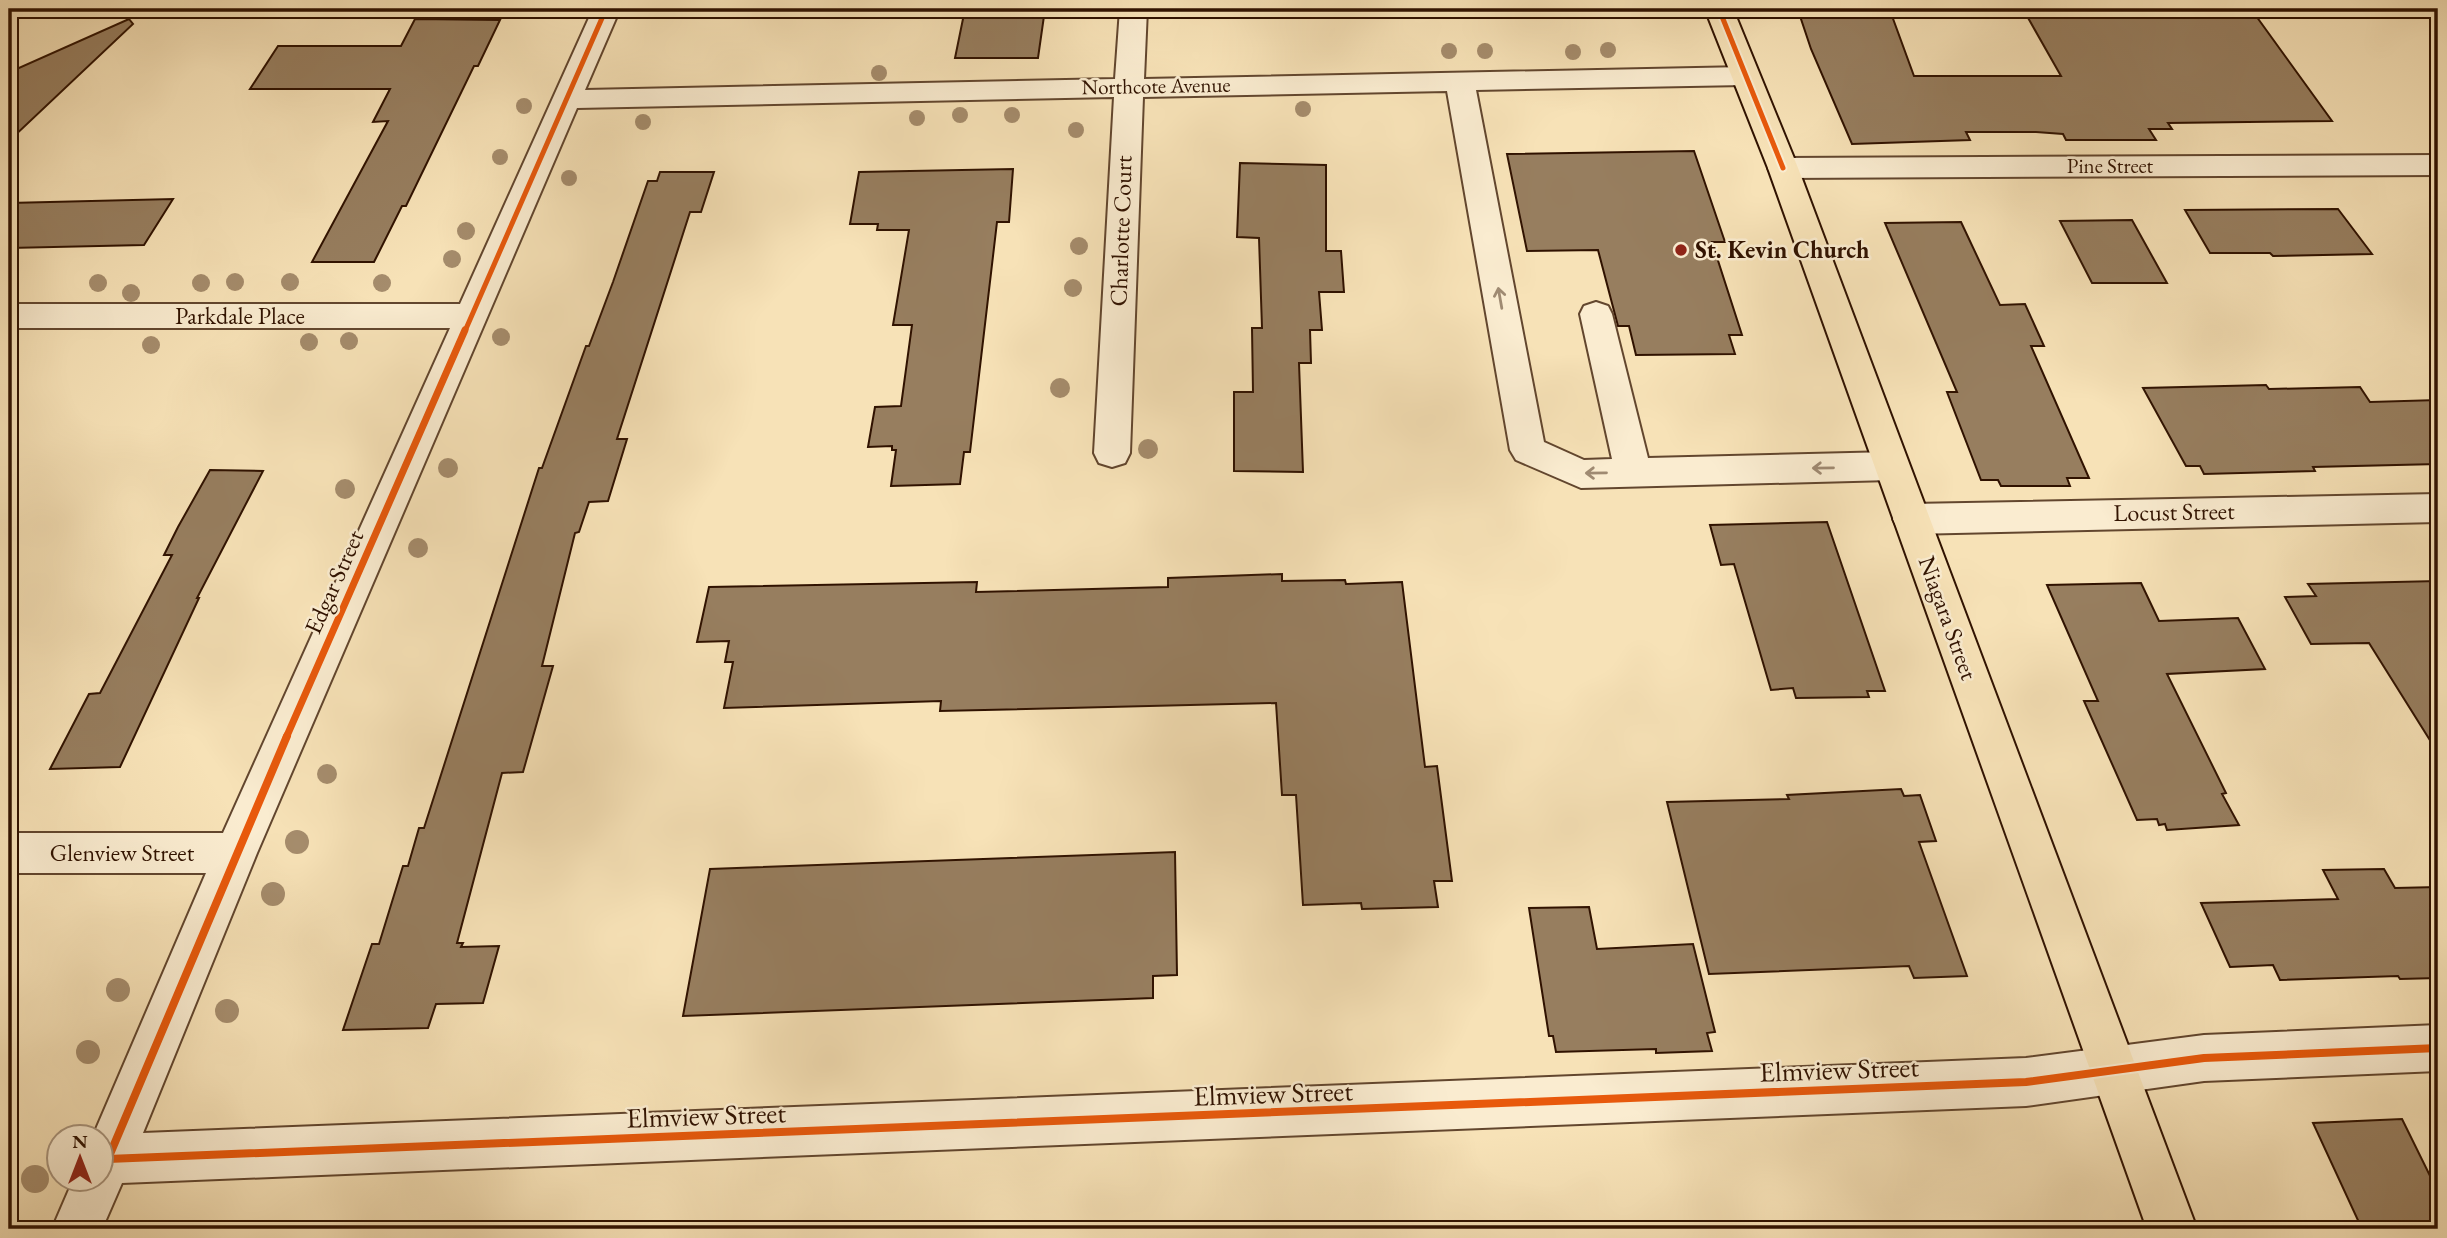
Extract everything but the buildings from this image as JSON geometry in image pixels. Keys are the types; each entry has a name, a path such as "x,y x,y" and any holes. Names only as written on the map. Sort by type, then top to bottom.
{"main road":[{"name":"Niagara Street","path":"1719,9 1783,168 2172,1229"}],"street":[{"name":"Edgar Street","path":"116,1139 236,853 606,9"},
{"name":"Charlotte Court","path":"1112,453 1127,87 1133,9"},
{"name":"Northcote Avenue","path":"567,99 1745,76"},
{"path":"1460,81 1528,450 1581,474 1892,466"},
{"name":"Pine Street","path":"1783,168 2438,165"},
{"path":"1596,314 1633,472"},
{"name":"Parkdale Place","path":"9,316 471,316"},
{"name":"Locust Street","path":"1911,519 2438,508"},
{"name":"Glenview Street","path":"9,853 236,853"},
{"name":"Elmview Street","path":"116,1169 2026,1082 2204,1058 2438,1048"},
{"name":"Edgar Street","path":"77,1229 93,1192"}],"cycle path":[{"path":"116,1140 236,853 606,9"},
{"path":"1719,9 1783,168"},
{"path":"116,1159 2026,1082 2204,1058 2438,1048"}],"place":[{"name":"St. Kevin Church","path":"1681,250"}]}
